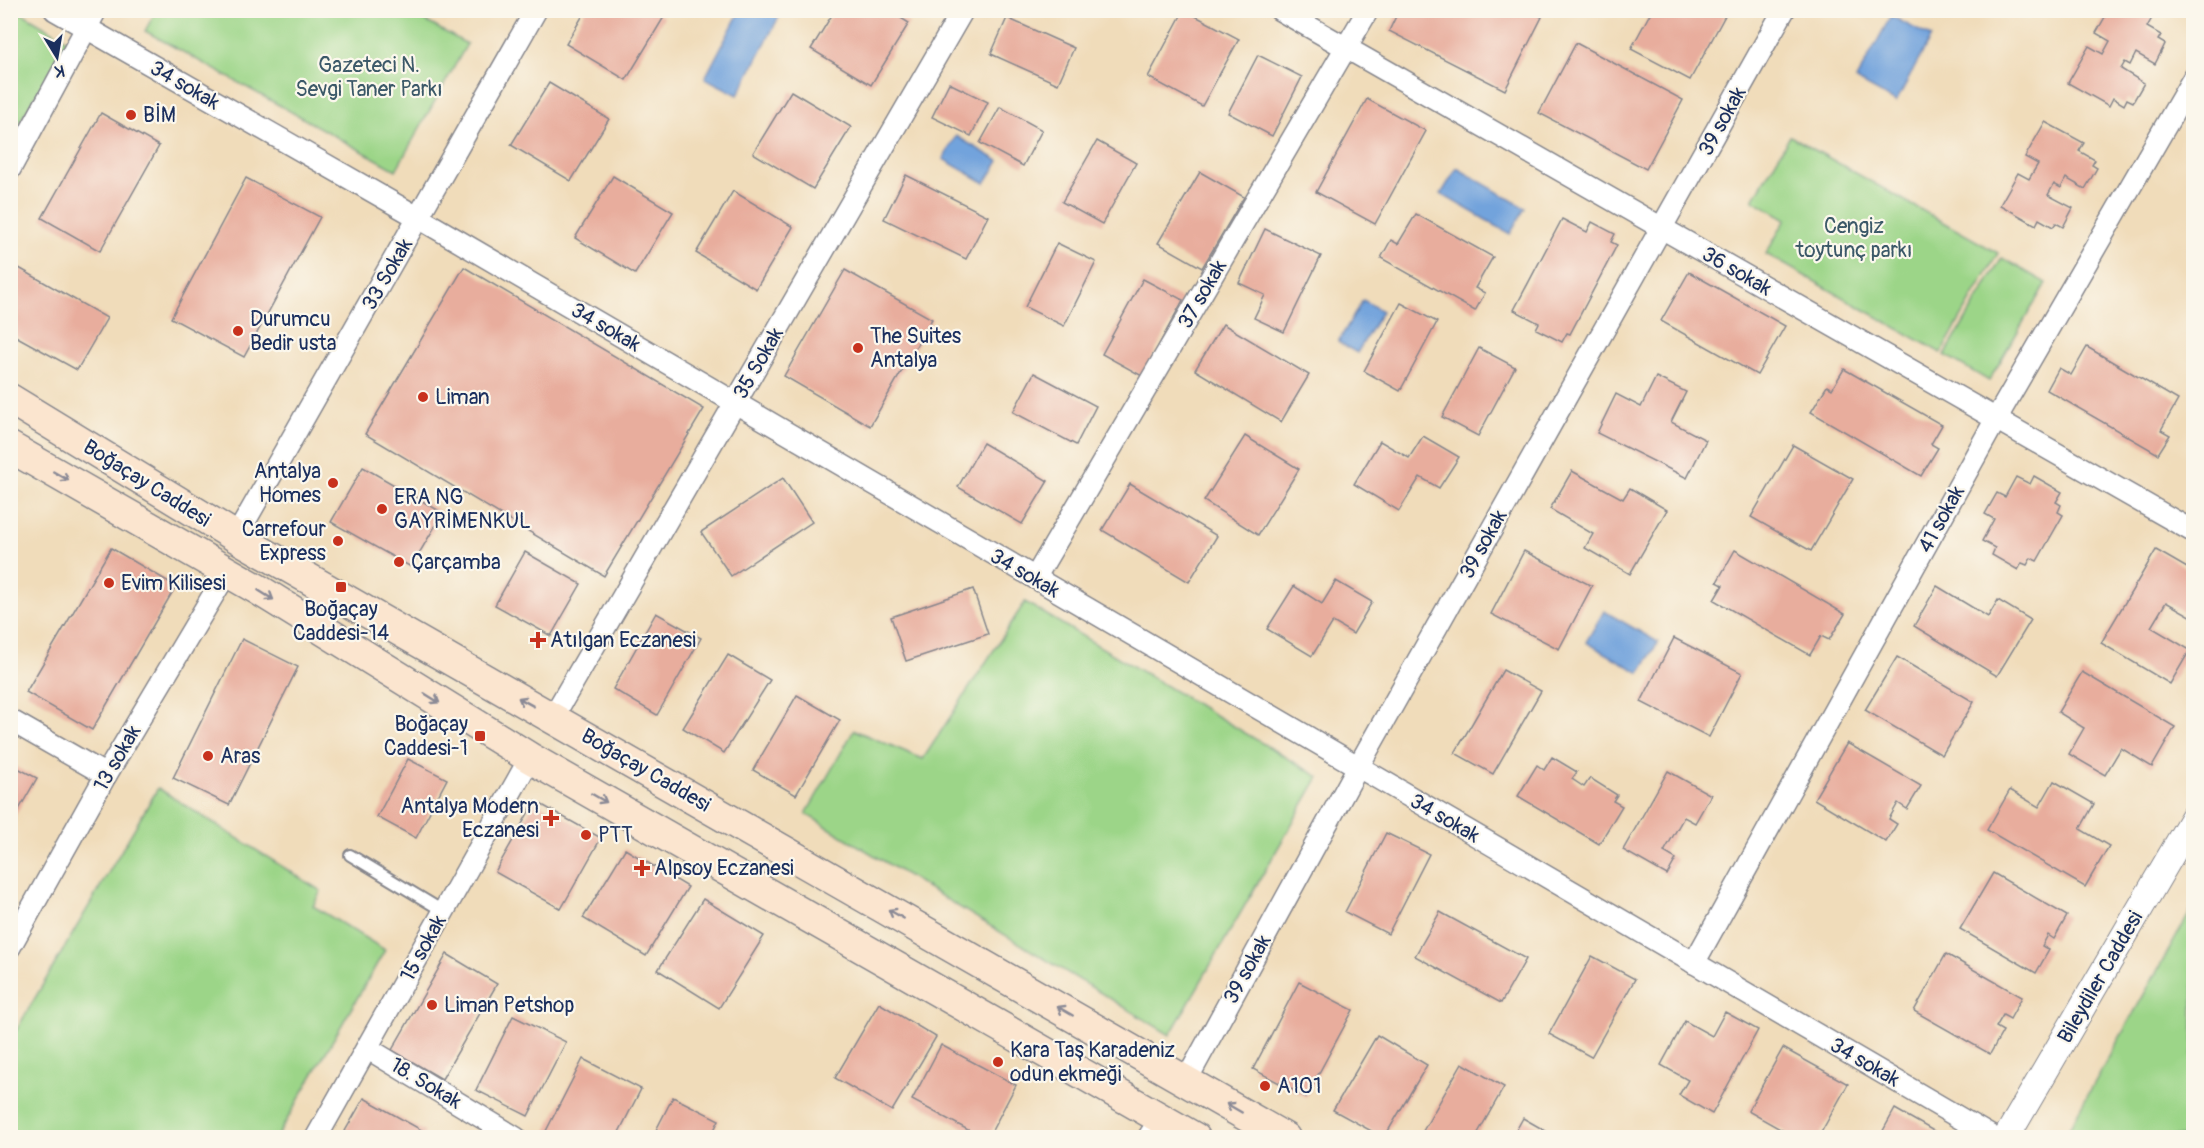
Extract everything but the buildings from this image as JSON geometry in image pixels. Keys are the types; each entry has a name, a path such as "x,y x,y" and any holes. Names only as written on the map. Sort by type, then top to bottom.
{"main road":[{"name":"Boğaçay Caddesi","path":"10,399 236,537 1285,1137"},
{"name":"Boğaçay Caddesi","path":"10,447 227,572 530,758 1154,1127 1195,1137"}],"street":[{"name":"34 sokak","path":"55,10 419,218 1994,1137"},
{"path":"10,169 96,10"},
{"name":"33 Sokak","path":"236,537 536,10"},
{"name":"35 Sokak","path":"553,717 963,10"},
{"name":"36 sokak","path":"1280,10 2193,532"},
{"name":"37 sokak","path":"1035,578 1368,10"},
{"name":"39 sokak","path":"1186,1080 1358,767 1784,10"},
{"name":"41 sokak","path":"1694,963 1996,419 2193,77"},
{"name":"13 sokak","path":"10,947 106,776 227,572"},
{"path":"10,720 106,776"},
{"name":"15 sokak","path":"316,1137 530,758"},
{"name":"Bileydiler Caddesi","path":"2006,1137 2186,847 2193,816"},
{"name":"18. Sokak","path":"367,1048 516,1137"}],"lane":[{"path":"350,855 443,911"}],"green space":[{"path":"17,10 69,41 11,137 10,11"},
{"name":"Gazeteci N. Sevgi Taner Parkı","path":"156,11 407,11 467,44 396,170 145,31"},
{"name":"Cengiz toytunç parkı","path":"1790,136 1998,253 1941,353 1766,254 1786,219 1753,200"},
{"path":"2002,258 2046,283 1989,381 1945,355"},
{"path":"1025,602 1319,777 1170,1035 806,814 854,730 923,759"},
{"path":"158,788 321,891 313,906 385,950 277,1137 11,1137 11,1039"},
{"path":"2193,907 2193,1137 2081,1137 2068,1130"}],"water":[{"path":"740,11 782,11 738,95 705,78"},
{"path":"1891,16 1931,37 1896,102 1856,80"},
{"path":"956,136 999,161 985,183 943,159"},
{"path":"1457,168 1525,208 1510,234 1441,194"},
{"path":"1363,300 1382,311 1357,353 1338,342"},
{"path":"1604,611 1658,642 1640,673 1586,642"}],"place":[{"name":"BİM","path":"131,115"},
{"name":"Durumcu Bedir usta","path":"238,331"},
{"name":"The Suites Antalya","path":"858,348"},
{"name":"Liman","path":"423,397"},
{"name":"Antalya Homes","path":"333,483"},
{"name":"ERA NG GAYRİMENKUL","path":"382,509"},
{"name":"Carrefour Express","path":"338,541"},
{"name":"Çarçamba","path":"399,562"},
{"name":"Evim Kilisesi","path":"109,583"},
{"name":"Boğaçay Caddesi-14","path":"341,587"},
{"name":"Atılgan Eczanesi","path":"538,640"},
{"name":"Boğaçay Caddesi-1","path":"480,736"},
{"name":"Aras","path":"208,756"},
{"name":"Antalya Modern Eczanesi","path":"551,818"},
{"name":"PTT","path":"586,835"},
{"name":"Alpsoy Eczanesi","path":"642,868"},
{"name":"Liman Petshop","path":"432,1005"},
{"name":"Kara Taş Karadeniz odun ekmeği","path":"998,1062"},
{"name":"A101","path":"1265,1086"}]}
